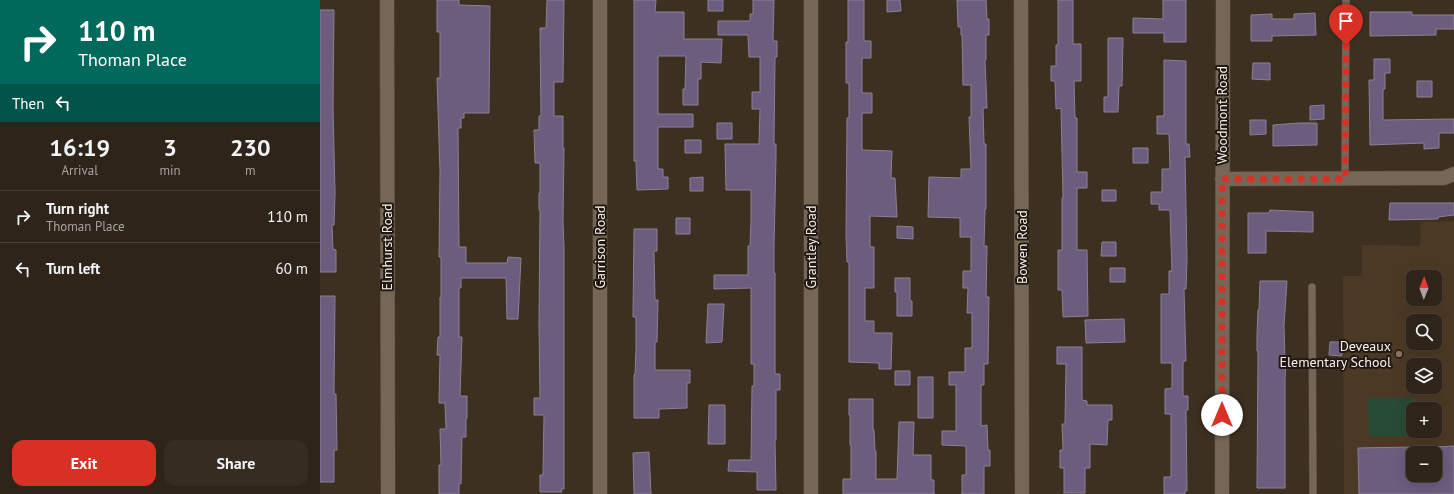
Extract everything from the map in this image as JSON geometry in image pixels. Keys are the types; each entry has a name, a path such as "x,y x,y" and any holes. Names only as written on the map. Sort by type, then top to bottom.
{"street":[{"name":"Elmhurst Road","path":"387,0 388,494"},
{"name":"Garrison Road","path":"600,0 600,494"},
{"name":"Grantley Road","path":"811,0 812,494"},
{"name":"Bowen Road","path":"1021,0 1022,494"},
{"name":"Woodmont Road","path":"1222,494 1223,0"},
{"path":"1222,179 1444,178 1454,174"}],"lane":[{"path":"1345,179 1346,0"},
{"path":"1312,287 1313,494"}],"shaded area":[{"name":"Deveaux Elementary School","path":"1454,221 1454,494 1344,494 1343,276 1362,276 1362,245 1420,246 1421,222"}],"green space":[{"path":"1368,398 1415,398 1415,402 1406,402 1406,436 1369,437"}],"building":[{"path":"437,0 459,0 459,5 490,6 489,113 464,113 464,118 461,118 461,128 458,128 459,247 466,247 466,263 507,263 508,257 521,258 518,319 507,319 506,278 461,278 461,288 459,288 459,337 462,337 460,396 467,396 467,418 466,437 462,437 461,484 459,483 459,494 439,494 439,465 441,465 440,429 446,429 445,403 439,403 440,355 437,355 438,337 440,337 441,257 439,257 440,171 437,78 440,78 440,32 437,32"},
{"path":"547,0 564,0 563,82 554,82 554,116 563,116 564,148 564,489 561,489 562,492 540,492 540,475 543,475 544,415 534,415 534,398 540,398 540,163 535,163 534,130 539,130 539,116 541,116 540,28 546,28"},
{"path":"634,0 656,0 655,12 684,12 684,39 722,39 721,63 701,62 701,79 698,79 698,105 683,105 686,56 658,56 658,114 693,114 693,127 658,127 658,169 663,169 663,177 668,177 668,189 637,190 636,161 634,161"},
{"path":"708,0 723,0 723,11 708,11"},
{"path":"753,0 774,0 773,41 777,41 777,57 775,57 774,144 776,144 776,157 774,273 775,374 780,374 780,390 776,390 776,490 757,490 757,472 728,471 729,460 751,460 752,386 754,386 754,364 751,364 751,288 714,289 714,275 748,275 751,190 726,190 725,144 759,144 760,109 752,109 752,92 760,92 760,57 749,57 748,35 718,35 718,21 750,21 750,14 753,14"},
{"path":"848,0 864,0 864,41 871,41 871,58 862,58 862,93 872,93 872,113 862,113 862,150 892,151 891,178 895,178 897,217 870,216 870,247 874,247 874,288 865,288 865,321 874,321 874,333 892,333 891,369 879,369 879,363 849,362 849,262 847,262 846,236 847,118 849,118 849,83 846,83"},
{"path":"887,0 900,0 901,11 887,12"},
{"path":"957,0 986,0 987,19 989,19 989,35 986,35 985,60 987,108 983,108 984,144 986,144 986,209 984,246 987,246 986,297 989,297 988,364 984,364 984,385 981,385 981,426 987,425 990,466 984,466 984,494 962,494 962,475 966,475 966,446 942,445 942,431 956,431 956,385 949,385 949,372 965,372 965,348 972,348 972,313 967,313 968,288 963,288 963,271 971,271 971,237 960,237 960,218 928,217 929,177 961,178 961,169 971,169 969,117 971,117 971,85 963,85 962,35 961,27 958,27"},
{"path":"1058,0 1073,0 1073,44 1081,44 1081,81 1074,81 1075,118 1077,118 1077,172 1087,172 1087,188 1077,188 1077,250 1087,250 1088,316 1063,317 1062,290 1058,290 1058,250 1062,250 1063,198 1061,108 1056,109 1055,81 1051,81 1051,66 1056,66 1056,45 1058,45"},
{"path":"1163,0 1186,0 1186,42 1164,42 1164,33 1133,33 1133,18 1163,19"},
{"path":"320,10 334,10 333,107 335,193 334,225 332,225 333,249 336,250 336,272 320,272"},
{"path":"1370,12 1412,12 1412,15 1454,15 1454,29 1436,29 1436,35 1370,36"},
{"path":"1315,13 1316,35 1272,36 1272,41 1251,41 1251,15 1272,14 1272,19 1294,19 1294,14"},
{"path":"1108,38 1123,38 1122,86 1119,86 1118,112 1104,112 1104,97 1108,97"},
{"path":"1374,59 1390,59 1390,73 1385,73 1385,89 1383,89 1383,120 1454,119 1454,133 1439,133 1439,148 1424,149 1424,143 1370,145 1369,80 1374,80"},
{"path":"1164,60 1186,61 1186,144 1189,144 1190,157 1185,157 1187,259 1186,289 1184,289 1186,361 1183,363 1183,396 1188,396 1188,410 1186,410 1187,491 1185,491 1185,494 1164,494 1164,477 1171,477 1171,414 1165,414 1165,389 1172,388 1172,363 1161,363 1161,294 1169,294 1169,271 1172,271 1170,210 1159,210 1159,204 1151,204 1151,192 1162,192 1162,169 1170,169 1169,134 1157,134 1157,116 1164,116"},
{"path":"1253,63 1270,63 1270,80 1252,79"},
{"path":"1417,81 1432,81 1432,97 1417,97"},
{"path":"1324,105 1324,119 1310,120 1310,106"},
{"path":"1250,120 1266,120 1266,134 1250,135"},
{"path":"717,123 732,123 732,139 717,139"},
{"path":"1317,123 1317,145 1273,146 1273,125"},
{"path":"685,140 701,140 701,153 685,153"},
{"path":"1133,148 1148,148 1148,163 1133,163"},
{"path":"703,177 703,191 690,191 690,178"},
{"path":"1102,190 1116,190 1116,201 1102,201"},
{"path":"1390,203 1454,203 1454,215 1438,217 1438,219 1389,220"},
{"path":"1270,210 1313,212 1313,232 1266,231 1266,253 1248,253 1248,213 1269,213"},
{"path":"676,218 690,218 690,234 676,234"},
{"path":"897,226 913,227 913,239 897,238"},
{"path":"634,229 657,229 657,251 654,251 655,300 658,300 655,370 690,370 690,383 687,383 687,408 659,409 659,418 634,418 636,317 633,317"},
{"path":"1102,242 1116,242 1116,256 1101,256"},
{"path":"1110,268 1125,268 1125,282 1110,282"},
{"path":"895,278 910,278 910,301 912,301 912,316 897,316 897,292 895,292"},
{"path":"1260,281 1287,281 1284,326 1286,362 1285,488 1257,488 1257,335"},
{"path":"320,296 335,296 334,394 336,394 337,450 334,450 334,482 320,482"},
{"path":"708,304 724,304 722,342 706,343"},
{"path":"1124,319 1125,342 1086,343 1085,320"},
{"path":"1330,342 1342,342 1342,356 1329,355"},
{"path":"1057,347 1082,347 1082,400 1087,401 1087,405 1112,405 1112,420 1108,420 1107,445 1090,444 1090,468 1085,468 1085,493 1064,493 1064,468 1060,468 1060,450 1063,450 1062,424 1065,424 1066,364 1057,364"},
{"path":"895,371 910,371 910,385 895,385"},
{"path":"918,377 933,377 933,418 918,418"},
{"path":"849,399 873,399 876,479 897,479 899,422 914,422 913,455 931,455 931,480 934,480 934,494 843,494 843,479 851,479"},
{"path":"709,405 725,405 725,444 708,444"},
{"path":"1454,446 1454,494 1359,494 1358,448 1406,447 1406,482 1442,482 1442,447"},
{"path":"649,452 651,494 634,494 633,453"}],"place":[{"name":"Deveaux Elementary School","path":"1399,354"}],"route":[{"path":"1222,415 1222,179 1345,179 1346,45"}]}
